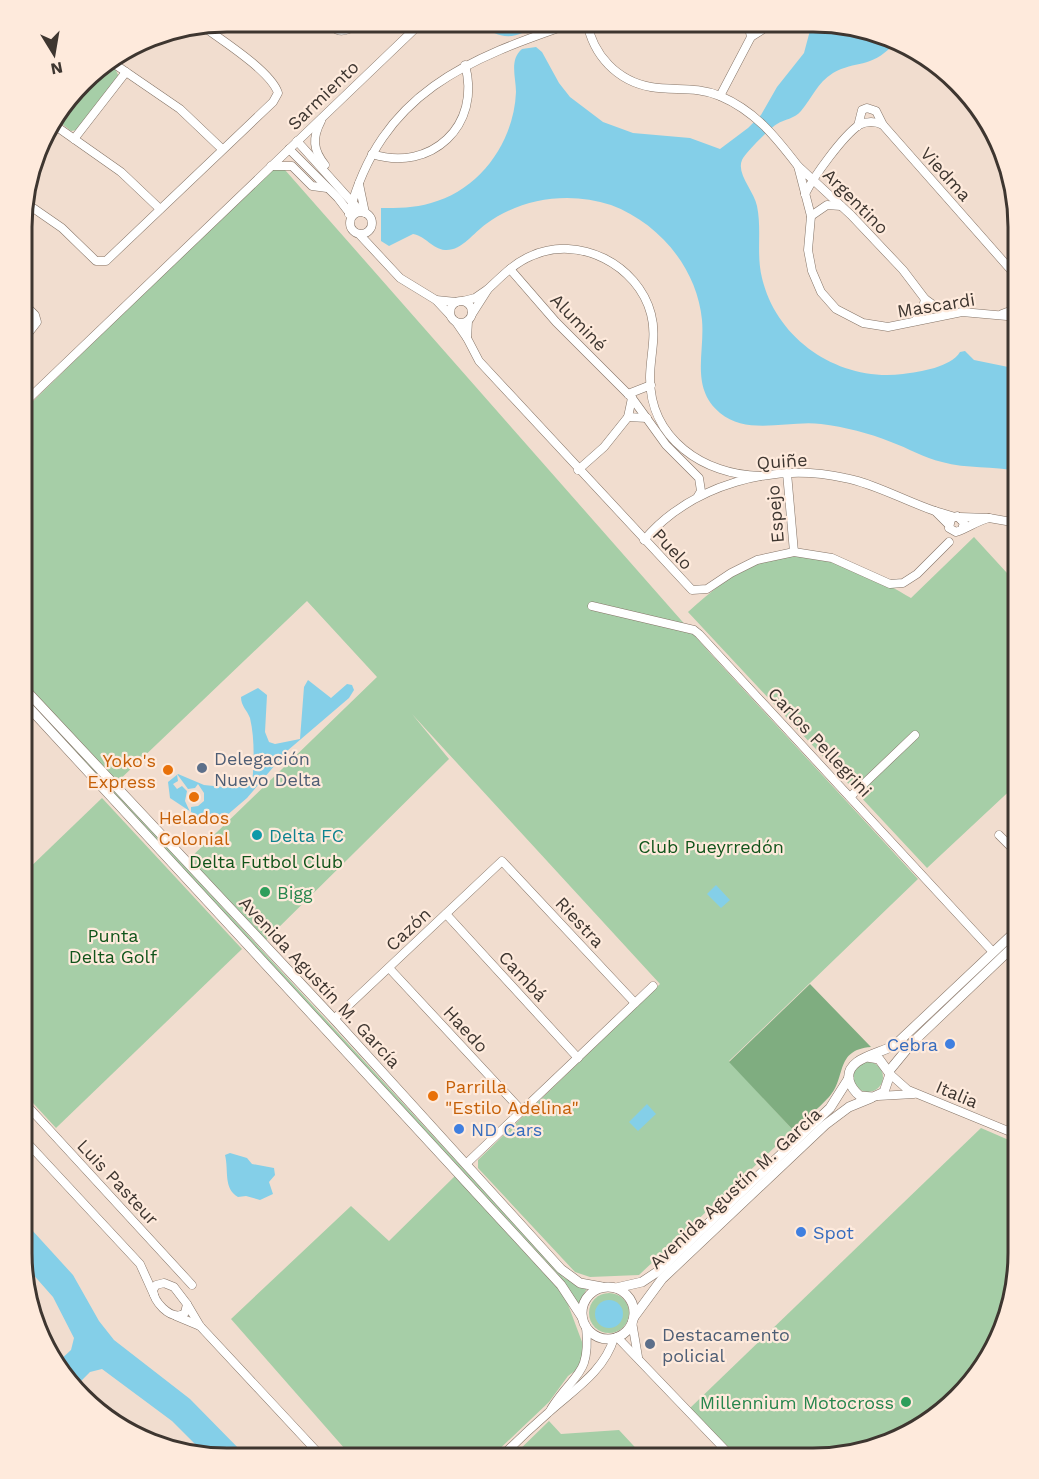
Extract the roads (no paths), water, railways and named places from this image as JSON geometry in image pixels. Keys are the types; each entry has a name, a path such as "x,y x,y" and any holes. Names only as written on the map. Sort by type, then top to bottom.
{"main road":[{"name":"Avenida Agustín M. García","path":"32,697 334,1019 569,1277 580,1283 602,1287"},
{"name":"Avenida Agustín M. García","path":"32,711 561,1285 582,1317"},
{"path":"1007,939 896,1044 855,1063 849,1078 855,1092 860,1096 875,1097 888,1087 889,1072 912,1043 1007,952"},
{"path":"867,1057 879,1059 889,1072"},
{"name":"Avenida Agustín M. García","path":"616,1288 642,1282 657,1272 830,1108 849,1078"},
{"name":"Avenida Agustín M. García","path":"633,1319 662,1279 825,1125 849,1107 875,1097"},
{"path":"602,1287 622,1291 632,1302 633,1319 625,1332 615,1337 595,1336 582,1317 584,1302 589,1295 602,1287"}],"street":[{"path":"33,208 62,228 96,261 101,262 108,259 273,102 278,93 275,86 242,54 211,32"},
{"name":"Sarmiento","path":"32,395 411,32"},
{"path":"488,289 470,318 456,322 436,300 400,278 371,245 350,228 353,201 372,154 386,132 412,103 432,86 465,65 517,42 546,32"},
{"path":"589,32 601,57 620,75 651,87 690,88 720,96 755,115 773,132 798,166"},
{"path":"750,32 751,37"},
{"path":"720,96 751,37 759,32"},
{"path":"117,65 180,109 222,149"},
{"path":"372,154 393,160 412,158 433,149 450,136 465,114 468,103 469,79 465,65"},
{"path":"74,139 126,72"},
{"name":"Viedma","path":"858,126 859,115 867,108 876,111 883,125 1008,267"},
{"path":"326,112 315,134 315,148 338,184 345,187 359,183"},
{"path":"805,194 826,161 858,126 873,122 883,125"},
{"path":"59,128 121,172 160,209"},
{"path":"297,141 372,220 369,230 371,245"},
{"path":"289,149 350,215"},
{"path":"271,166 292,166 312,186 327,188"},
{"name":"Argentino","path":"798,166 844,208 903,270 925,299 947,315"},
{"name":"Argentino","path":"798,166 811,216"},
{"path":"359,183 363,212"},
{"path":"811,216 827,205 844,208"},
{"path":"350,215 363,212"},
{"name":"Mascardi","path":"811,216 808,250 812,272 826,299 836,309 862,323 888,327 947,315 979,312 1008,315"},
{"path":"359,234 369,230"},
{"path":"436,300 459,301 475,298 510,269 533,255 571,249 605,259 625,272 642,292 651,314 655,342 651,385 658,414 673,437 695,459 722,472 760,476"},
{"name":"Aluminé","path":"510,269 556,322 630,396 671,450 699,478 721,487"},
{"path":"912,322 922,312 925,299"},
{"path":"450,315 451,306 459,301"},
{"path":"459,301 470,306 467,338"},
{"path":"1001,314 1008,310"},
{"path":"32,312 37,322 32,328"},
{"name":"Puelo","path":"456,322 479,361 644,540 688,586 697,592 707,590 731,573 757,560 794,552 832,558 897,585 909,581 961,531"},
{"path":"578,470 594,458 628,417 630,396 651,385"},
{"path":"628,417 647,418"},
{"path":"721,487 726,479 722,472"},
{"name":"Quiñe","path":"644,540 668,516 721,487 760,476 787,473 850,479 957,517 1008,521"},
{"name":"Espejo","path":"787,473 794,552"},
{"path":"698,498 702,491 699,478"},
{"path":"935,511 949,526 961,531"},
{"path":"949,542 949,526 957,517 964,523 961,531"},
{"path":"961,531 971,523 989,518"},
{"name":"Carlos Pellegrini","path":"592,606 694,630 699,634 993,952"},
{"path":"850,797 915,735"},
{"path":"999,835 1007,843"},
{"name":"Cazón","path":"334,1019 502,861"},
{"name":"Riestra","path":"502,861 635,1003"},
{"name":"Cambá","path":"446,914 578,1058"},
{"name":"Haedo","path":"388,968 522,1111"},
{"path":"466,1164 653,987"},
{"name":"Italia","path":"889,1072 903,1087 1007,1131"},
{"name":"Italia","path":"875,1097 918,1094"},
{"name":"Luis Pasteur","path":"32,1111 192,1285"},
{"path":"32,1148 145,1270 174,1287 200,1326 314,1448"},
{"path":"145,1270 154,1295 161,1306 176,1316 200,1326"},
{"path":"154,1295 156,1285 164,1282"},
{"path":"176,1316 185,1313 187,1304"},
{"path":"633,1319 638,1358"},
{"path":"550,1410 584,1368 587,1354 586,1326"},
{"path":"510,1448 550,1410 579,1388 607,1353 615,1337 724,1448"}],"water":[{"path":"493,32 524,32 508,36"},
{"path":"810,32 838,33 863,38 890,48 877,58 841,69 827,77 798,114 774,126 742,160 741,171 757,206 760,269 770,301 782,321 814,353 835,364 856,371 879,375 918,372 942,365 965,351 974,360 1008,367 1008,469 961,466 942,462 874,436 839,427 808,423 756,426 731,420 720,413 705,393 702,381 702,320 699,301 684,266 673,250 645,223 611,205 579,198 530,203 500,215 462,245 451,250 440,249 413,234 389,246 381,241 381,208 418,206 449,197 479,175 491,161 509,129 514,111 516,92 514,63 522,49 536,47 542,52 559,83 570,97 603,122 633,133 690,138 720,149 761,115 777,87 804,53"},
{"path":"308,680 331,698 347,684 352,685 354,690 349,698 287,751 247,798 226,816 210,820 200,818 170,798 168,782 178,774 204,785 233,788 252,785 253,734 250,718 241,697 258,688 267,695 265,732 269,742 275,744 300,739 304,687"},
{"path":"716,885 730,900 721,908 707,894"},
{"path":"647,1104 656,1114 638,1131 629,1122"},
{"path":"230,1153 247,1158 252,1164 274,1168 275,1175 269,1182 273,1194 260,1200 246,1196 238,1197 233,1193 228,1184 225,1155"},
{"path":"32,1230 73,1275 99,1321 114,1340 190,1399 238,1448 196,1445 172,1421 102,1369 90,1372 80,1382 62,1358 71,1350 74,1338 53,1297 33,1274"},
{"path":"609,1300 619,1304 623,1314 619,1324 609,1328 599,1324 595,1314 599,1304"}],"place":[{"name":"Delegación Nuevo Delta","path":"202,768"},
{"name":"Yoko's Express","path":"168,770"},
{"name":"Helados Colonial","path":"194,797"},
{"name":"Delta FC","path":"257,835"},
{"name":"Bigg","path":"265,892"},
{"name":"Cebra","path":"950,1044"},
{"name":"Parrilla \"Estilo Adelina\"","path":"433,1096"},
{"name":"ND Cars","path":"459,1129"},
{"name":"Spot","path":"801,1232"},
{"name":"Destacamento policial","path":"650,1344"},
{"name":"Millennium Motocross","path":"906,1402"}],"park label":[{"name":"Club Pueyrredón","path":"711,846"},
{"name":"Delta Futbol Club","path":"266,861"},
{"name":"Punta Delta Golf","path":"113,945"}]}
